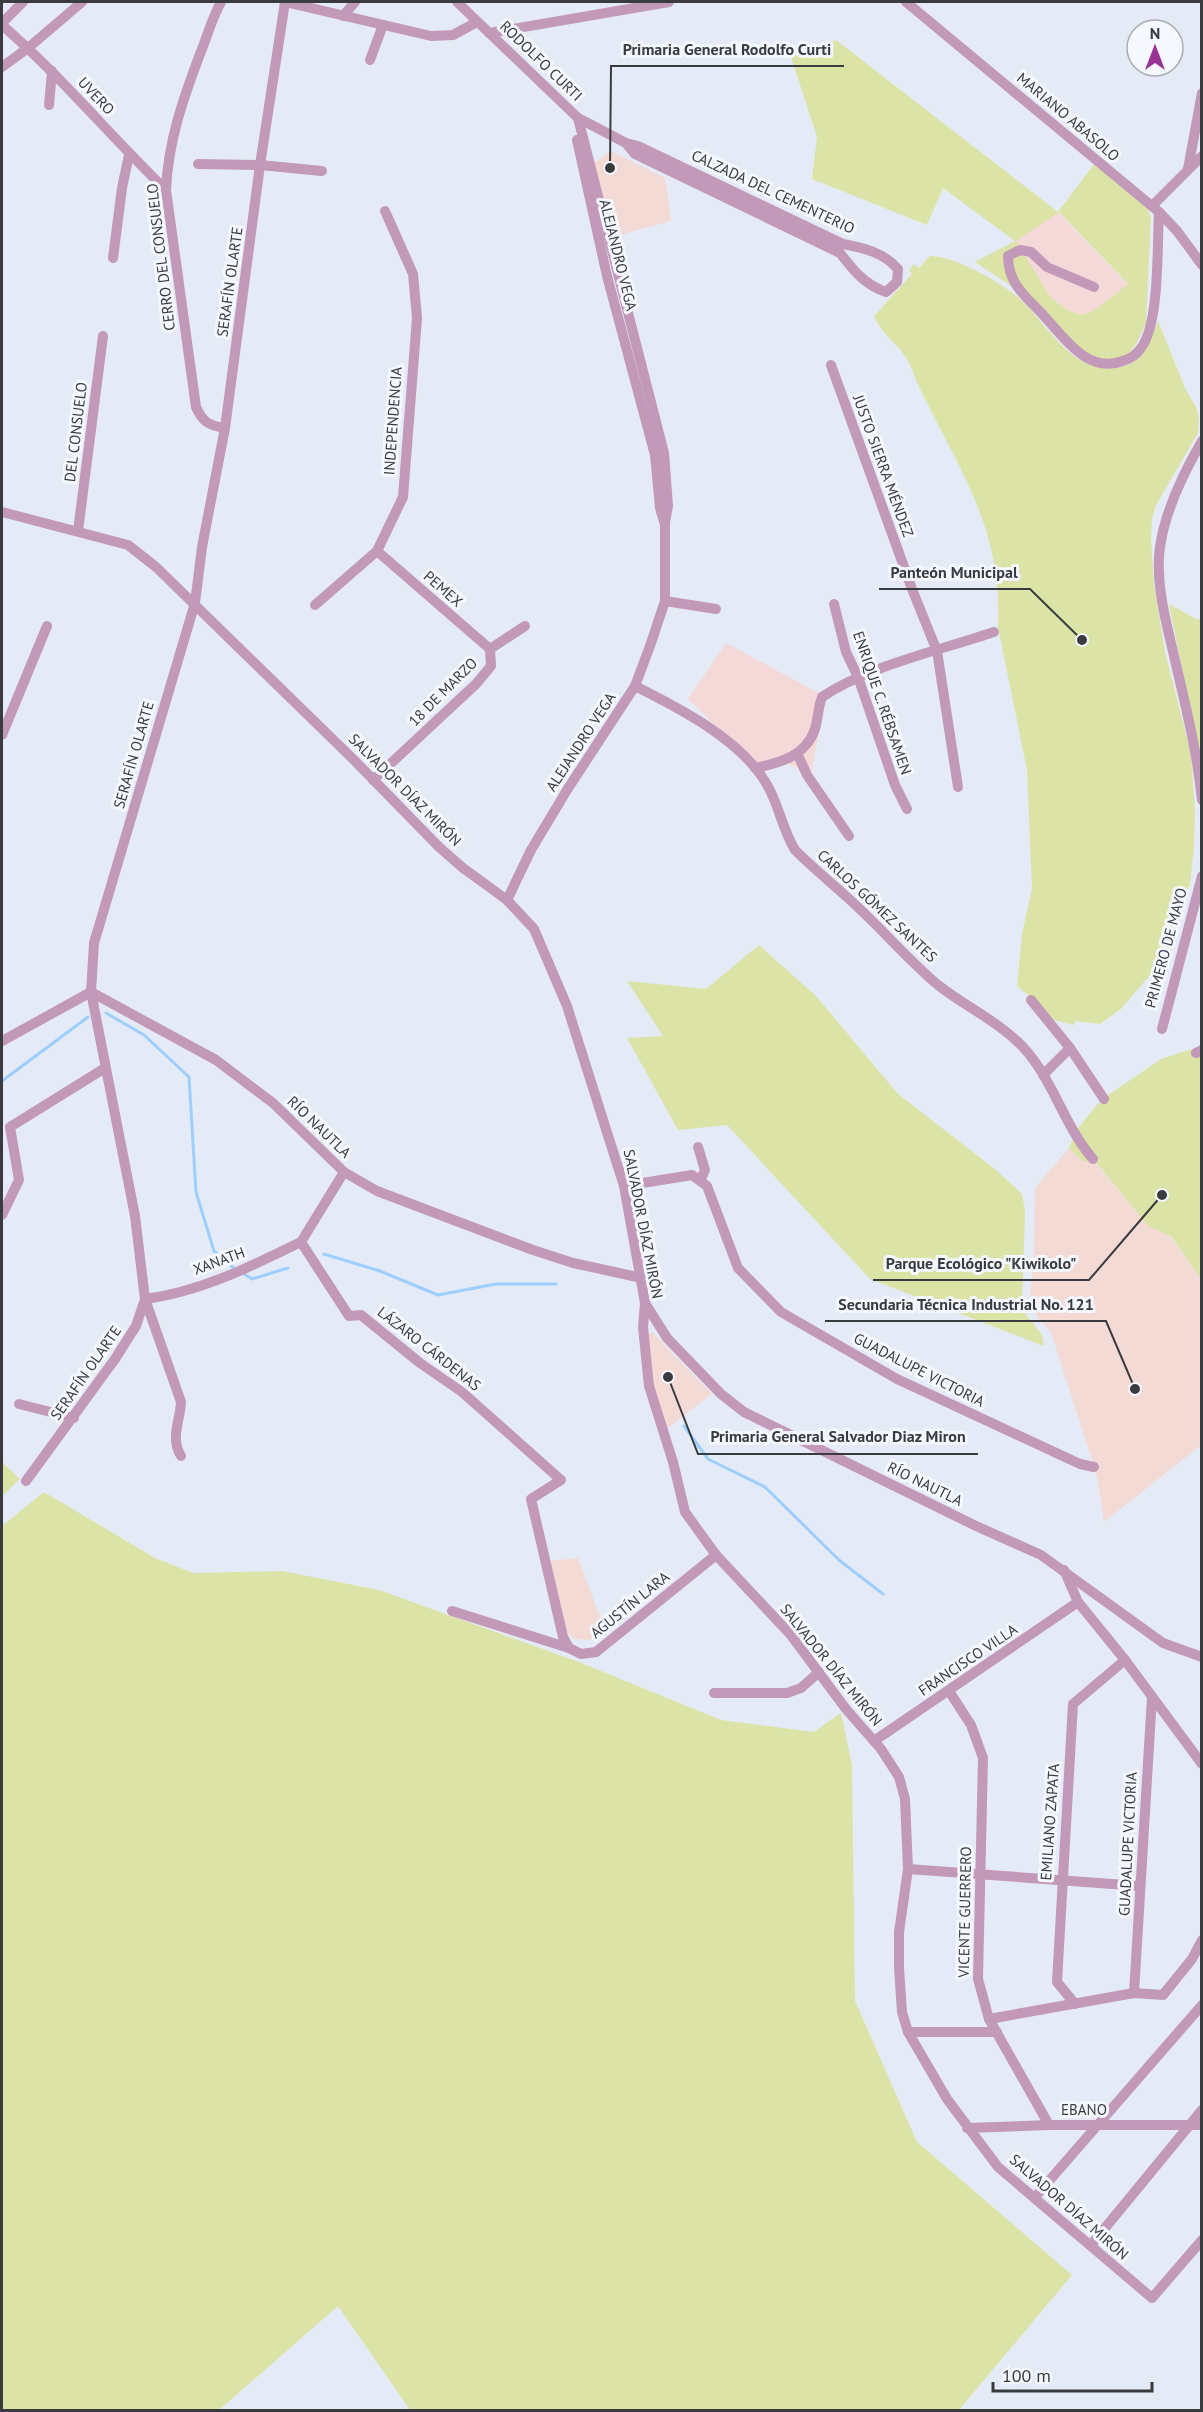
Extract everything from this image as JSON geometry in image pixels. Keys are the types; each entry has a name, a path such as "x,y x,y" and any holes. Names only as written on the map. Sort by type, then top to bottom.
{"street":[{"path":"2,24 23,2"},
{"path":"2,67 82,2"},
{"name":"CERRO DEL CONSUELO","path":"221,2 186,91 173,132 165,190 196,407 202,420 215,427 225,428"},
{"path":"285,2 431,36 453,35 477,22"},
{"name":"SERAFÍN OLARTE","path":"26,1481 74,1418 136,1326 145,1299 135,1216 91,992 94,943 195,603 202,547 225,428 260,165 285,2"},
{"path":"343,16 355,2"},
{"name":"RODOLFO CURTI","path":"457,2 578,118"},
{"path":"489,33 669,2"},
{"name":"MARIANO ABASOLO","path":"906,2 1155,209 1177,231 1202,265"},
{"name":"UVERO","path":"2,24 51,70 129,155 165,190"},
{"path":"370,60 383,25"},
{"path":"49,105 51,70"},
{"path":"1188,169 1202,93"},
{"name":"CALZADA DEL CEMENTERIO","path":"578,118 626,144 638,146 841,248 868,248 890,260 898,269 897,282 886,292 877,289 855,274 841,248"},
{"name":"ALEJANDRO VEGA","path":"507,900 531,850 635,686 664,601 664,522 668,506 660,454 613,275 578,118"},
{"path":"113,258 122,188 129,155"},
{"path":"1094,287 1047,267 1031,252 1020,250 1008,256 1008,270 1015,284 1067,344 1093,362 1114,364 1130,358 1141,348 1149,333 1153,316 1155,209 1188,169 1202,156"},
{"path":"198,164 260,165 322,171"},
{"name":"INDEPENDENCIA","path":"315,605 377,551 403,497 417,318 413,274 385,211"},
{"name":"DEL CONSUELO","path":"78,531 103,336"},
{"name":"JUSTO SIERRA MÉNDEZ","path":"831,365 908,579 937,651 958,787"},
{"path":"1202,441 1172,504 1160,547 1160,579 1164,612 1196,751 1202,800"},
{"name":"SALVADOR DÍAZ MIRÓN","path":"2,512 128,545 195,603 439,847 507,900 534,929 567,1006 624,1186 642,1278 645,1304 643,1327 649,1386 674,1462 685,1512 716,1555 790,1634 874,1741 899,1777 905,1799 908,1869 899,1932 899,1968 902,2012 908,2032 920,2055 967,2128 998,2167 1035,2196 1152,2298 1202,2241"},
{"name":"PEMEX","path":"377,551 490,649"},
{"path":"664,601 716,609"},
{"name":"ENRIQUE C. RÉBSAMEN","path":"834,604 846,652 858,677 895,785 907,810"},
{"path":"2,735 47,626"},
{"name":"18 DE MARZO","path":"373,780 476,684 491,666 490,649 525,626"},
{"path":"755,768 777,764 808,745 815,728 822,697 858,677 994,632"},
{"name":"CARLOS GÓMEZ SANTES","path":"635,686 684,710 712,730 755,768 766,782 787,837 795,850 864,912 938,985 987,1019 998,1023 1011,1035 1043,1075 1065,1118 1093,1159"},
{"path":"797,753 807,775 849,836"},
{"name":"PRIMERO DE MAYO","path":"1161,1029 1202,876"},
{"path":"2,1041 91,992"},
{"name":"RÍO NAUTLA","path":"91,992 216,1060 273,1103 344,1172 377,1191 533,1250 573,1263 642,1278"},
{"path":"1031,1000 1070,1048 1104,1099"},
{"path":"1043,1075 1070,1048"},
{"path":"2,1215 19,1179 10,1127 105,1068"},
{"path":"624,1186 692,1175 701,1179 705,1170 698,1147"},
{"path":"301,1242 344,1172"},
{"name":"GUADALUPE VICTORIA","path":"701,1179 707,1185 738,1268 782,1312 897,1379 1080,1464 1094,1467"},
{"name":"XANATH","path":"145,1299 160,1297 232,1274 301,1242"},
{"name":"LÁZARO CÁRDENAS","path":"301,1242 349,1317 361,1315 420,1363 462,1392 561,1480 531,1499 563,1637 569,1648"},
{"path":"145,1299 181,1402 181,1416 175,1446 181,1456"},
{"name":"RÍO NAUTLA","path":"645,1304 667,1338 720,1394 744,1412 976,1526 1041,1555 1163,1643 1202,1657"},
{"path":"19,1404 74,1418"},
{"name":"AGUSTÍN LARA","path":"452,1611 569,1648 581,1654 596,1652 716,1555"},
{"path":"1064,1570 1078,1602 1125,1660 1202,1764"},
{"name":"FRANCISCO VILLA","path":"874,1741 1078,1602"},
{"name":"EMILIANO ZAPATA","path":"1076,2004 1057,1982 1073,1704 1125,1660"},
{"path":"714,1693 787,1692 801,1688 819,1672"},
{"name":"VICENTE GUERRERO","path":"949,1691 971,1725 982,1758 978,1979 988,2019 1049,2125"},
{"name":"GUADALUPE VICTORIA","path":"1134,1993 1152,1696"},
{"path":"908,1869 1140,1886"},
{"path":"988,2019 1134,1993 1163,1995 1192,1959 1202,1940"},
{"path":"1035,2196 1202,2005"},
{"path":"908,2032 997,2032"},
{"path":"1091,2245 1187,2125 1202,2110"},
{"name":"EBANO","path":"967,2128 1049,2125 1202,2125"}],"shaded area":[{"path":"611,151 665,178 671,221 616,236 593,164"},
{"path":"1058,212 1128,285 1095,310 1081,315 1068,310 1051,298 1016,241"},
{"path":"726,643 826,697 811,775 781,760 758,767 688,699"},
{"path":"1069,1148 1084,1162 1092,1159 1149,1227 1170,1236 1201,1279 1201,1445 1104,1522 1097,1476 1051,1332 1029,1308 1034,1257 1035,1188"},
{"path":"652,1332 712,1394 666,1429 652,1388 646,1336"},
{"path":"578,1558 604,1628 589,1640 574,1639 564,1630 550,1561"}],"green space":[{"path":"836,40 1058,212 1095,163 1146,205 1151,218 1146,323 1136,344 1127,356 1112,362 1079,351 1020,292 975,262 1015,241 943,188 927,225 812,179 817,137 791,57","holes":["1059,212 1128,284 1095,310 1081,315 1068,310 1051,298 1016,241"]},
{"path":"930,256 941,257 966,266 1005,287 1023,302 1064,347 1087,364 1101,368 1125,366 1139,358 1148,345 1158,321 1185,388 1197,409 1198,433 1156,505 1152,519 1151,539 1154,584 1165,652 1191,754 1195,811 1190,884 1173,948 1121,1009 1100,1024 1075,1021 1074,1025 1047,1018 1036,1002 1017,986 1022,934 1032,889 1027,770 998,627 998,597 990,543 961,468 908,361 874,316 912,274 909,270 914,264 919,268"},
{"path":"1169,604 1196,619 1201,619 1201,764"},
{"path":"759,945 816,996 898,1094 996,1170 1022,1194 1025,1211 1022,1309 1042,1335 1044,1346 870,1279 727,1125 678,1130 627,1038 663,1036 627,981 706,989"},
{"path":"1201,1046 1201,1279 1171,1236 1149,1227 1093,1159 1084,1162 1069,1148 1078,1128 1101,1100 1161,1059"},
{"path":"2,1462 20,1479 2,1496"},
{"path":"44,1492 155,1558 193,1573 282,1571 379,1590 579,1662 721,1720 814,1732 841,1713 852,1765 855,2001 917,2142 1072,2275 959,2410 410,2410 338,2306 219,2410 2,2410 2,1526"}],"waterway":[{"path":"106,1013 144,1035 189,1077 196,1192 214,1251 235,1269"},
{"path":"2,1081 88,1017"},
{"path":"324,1254 380,1271 438,1295 496,1284 556,1284"},
{"path":"244,1274 252,1279 288,1268"},
{"path":"684,1426 708,1459 765,1487 839,1560 883,1594"}],"place":[{"name":"Primaria General Rodolfo Curti","path":"610,168"},
{"name":"Panteón Municipal","path":"1082,640"},
{"name":"Parque Ecológico \"Kiwikolo\"","path":"1162,1195"},
{"name":"Primaria General Salvador Diaz Miron","path":"668,1377"},
{"name":"Secundaria Técnica Industrial No. 121","path":"1135,1389"}]}
